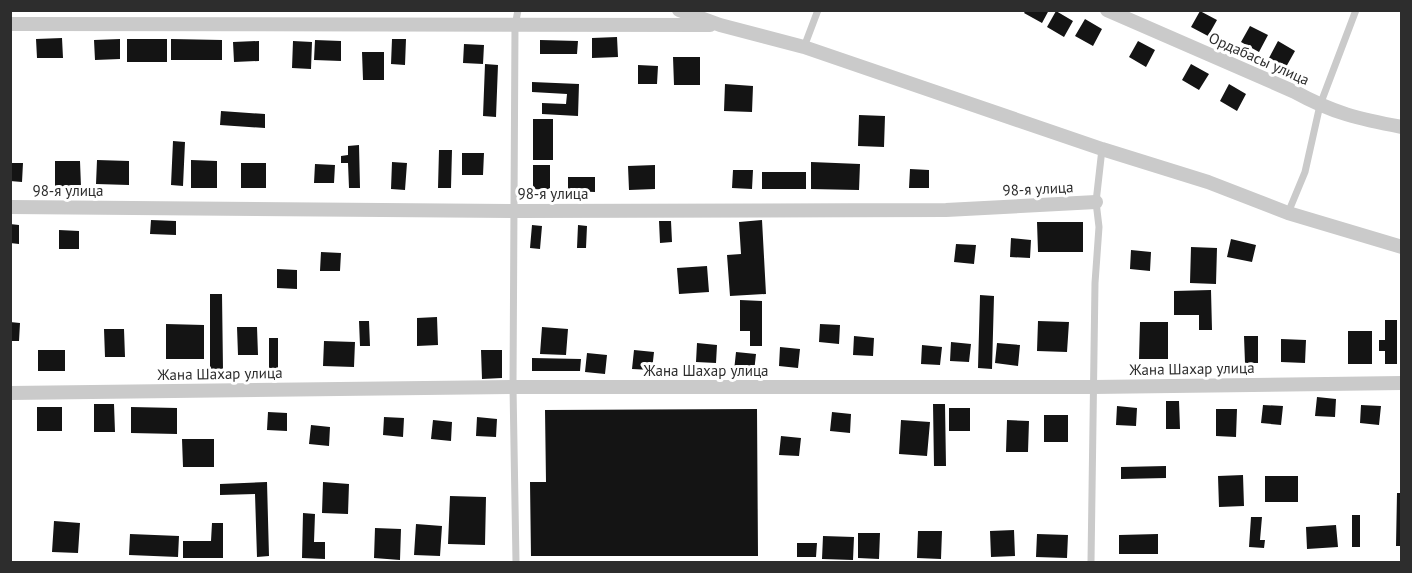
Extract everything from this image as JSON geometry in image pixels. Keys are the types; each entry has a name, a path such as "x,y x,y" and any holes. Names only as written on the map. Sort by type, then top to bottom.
{"street":[{"path":"679,10 720,25 804,47 1208,183 1288,213 1401,247"},
{"name":"Ордабасы улица","path":"1107,10 1320,105 1357,119 1401,127"},
{"path":"10,24 720,25"},
{"name":"98-я улица","path":"10,207 514,211 946,210 1096,202"},
{"name":"Жана Шахар улица","path":"10,393 513,387 1094,387 1401,383"}],"lane":[{"path":"516,562 513,387 515,26 518,10"},
{"path":"804,47 818,10"},
{"path":"1288,213 1305,172 1320,105 1356,10"},
{"path":"1092,562 1095,283 1099,227 1096,202 1102,149"}],"building":[{"path":"1026,10 1049,10 1042,23 1024,13"},
{"path":"1056,11 1073,21 1064,37 1047,27"},
{"path":"1200,11 1217,20 1208,36 1191,27"},
{"path":"1085,19 1102,29 1093,46 1075,36"},
{"path":"1250,26 1268,35 1259,52 1241,42"},
{"path":"617,37 618,57 592,58 592,38"},
{"path":"62,38 63,58 37,58 36,39"},
{"path":"120,39 120,59 95,60 94,40"},
{"path":"127,39 167,39 167,62 127,62"},
{"path":"171,39 222,40 222,60 171,60"},
{"path":"392,39 406,39 405,65 391,64"},
{"path":"315,40 341,41 341,61 314,60"},
{"path":"540,40 578,41 577,54 540,54"},
{"path":"259,41 259,61 234,62 233,42"},
{"path":"293,41 312,42 311,69 292,68"},
{"path":"1138,41 1155,50 1146,67 1129,57"},
{"path":"1278,41 1295,51 1286,67 1269,58"},
{"path":"464,44 484,45 483,64 463,63"},
{"path":"362,52 384,52 384,80 363,80"},
{"path":"673,57 700,57 700,85 674,85"},
{"path":"485,64 498,65 496,117 483,116"},
{"path":"1191,64 1209,74 1199,90 1182,80"},
{"path":"638,65 658,66 657,84 638,84"},
{"path":"532,82 579,84 578,116 542,114 542,103 566,104 567,94 532,92"},
{"path":"725,84 753,86 752,112 724,111"},
{"path":"1229,84 1246,94 1237,111 1220,101"},
{"path":"221,111 265,114 265,128 220,125"},
{"path":"859,115 885,116 884,147 858,146"},
{"path":"533,119 553,119 553,160 533,160"},
{"path":"173,141 185,142 183,186 171,185"},
{"path":"359,145 360,188 349,188 348,163 341,163 341,156 348,155 348,146"},
{"path":"439,150 452,150 451,188 438,188"},
{"path":"462,153 484,153 483,175 462,175"},
{"path":"97,160 129,161 129,185 96,184"},
{"path":"191,160 217,161 217,188 191,188"},
{"path":"55,161 80,161 81,187 55,187"},
{"path":"392,162 407,163 405,190 391,189"},
{"path":"811,162 860,164 859,190 811,189"},
{"path":"10,163 23,163 22,182 10,181"},
{"path":"241,163 266,163 266,188 241,188"},
{"path":"315,164 335,165 334,183 314,183"},
{"path":"533,165 550,165 550,190 533,189"},
{"path":"655,165 655,189 629,190 628,166"},
{"path":"910,169 929,170 929,188 909,188"},
{"path":"733,170 753,170 752,189 732,188"},
{"path":"762,172 806,172 806,189 762,189"},
{"path":"568,177 595,177 595,192 568,191"},
{"path":"151,220 176,221 176,235 150,234"},
{"path":"762,220 766,294 730,296 727,255 741,254 739,222"},
{"path":"659,221 671,221 672,242 660,243"},
{"path":"1037,222 1083,222 1083,252 1038,252"},
{"path":"10,224 19,225 19,244 10,243"},
{"path":"532,225 542,226 540,249 530,248"},
{"path":"578,225 587,226 586,248 577,248"},
{"path":"59,230 79,231 79,249 59,249"},
{"path":"1011,238 1031,240 1030,258 1010,257"},
{"path":"1231,239 1256,245 1252,262 1227,257"},
{"path":"956,244 976,245 974,264 954,262"},
{"path":"1191,247 1217,248 1216,284 1190,283"},
{"path":"1131,250 1151,252 1150,271 1130,269"},
{"path":"321,252 341,253 340,271 320,271"},
{"path":"707,266 709,292 679,294 677,268"},
{"path":"277,269 297,270 297,289 277,288"},
{"path":"1211,290 1212,330 1199,330 1199,315 1174,315 1174,291"},
{"path":"210,294 222,294 223,370 210,370"},
{"path":"980,295 994,296 992,369 978,368"},
{"path":"740,300 762,301 762,346 750,346 750,331 740,331"},
{"path":"437,317 438,345 417,346 417,318"},
{"path":"1385,320 1397,320 1397,364 1385,364 1385,351 1379,351 1379,340 1385,340"},
{"path":"359,321 369,321 370,346 360,346"},
{"path":"1038,321 1069,322 1067,352 1037,351"},
{"path":"10,322 20,323 19,341 10,341"},
{"path":"1140,322 1168,322 1168,359 1139,359"},
{"path":"166,324 204,325 204,359 166,359"},
{"path":"820,324 840,325 839,344 819,342"},
{"path":"237,327 257,327 258,355 238,355"},
{"path":"542,327 568,329 566,355 540,354"},
{"path":"104,329 124,329 125,357 105,357"},
{"path":"1348,331 1372,331 1372,364 1348,364"},
{"path":"854,336 874,338 873,356 853,355"},
{"path":"1244,336 1258,336 1258,363 1245,363"},
{"path":"269,338 278,338 278,370 269,370"},
{"path":"1281,339 1306,340 1305,363 1281,362"},
{"path":"324,341 355,342 354,367 323,366"},
{"path":"951,342 971,344 969,362 950,361"},
{"path":"697,343 717,345 716,363 696,362"},
{"path":"997,343 1020,345 1018,366 995,363"},
{"path":"922,345 942,347 940,365 921,364"},
{"path":"780,347 800,349 798,368 779,366"},
{"path":"38,350 65,350 65,371 38,371"},
{"path":"481,350 502,350 502,378 482,379"},
{"path":"634,350 654,352 652,370 632,369"},
{"path":"736,352 756,354 754,372 734,371"},
{"path":"587,353 607,355 605,374 585,372"},
{"path":"532,358 581,359 580,371 532,371"},
{"path":"1317,397 1336,399 1335,417 1315,416"},
{"path":"1166,401 1179,401 1180,429 1166,429"},
{"path":"94,404 114,404 115,432 94,432"},
{"path":"933,404 945,404 946,466 934,466"},
{"path":"1263,405 1283,406 1281,425 1261,423"},
{"path":"1361,405 1381,406 1379,425 1360,423"},
{"path":"1117,406 1137,408 1136,426 1116,425"},
{"path":"37,407 62,407 62,431 37,431"},
{"path":"131,407 177,408 177,434 131,433"},
{"path":"949,408 970,408 970,431 949,431"},
{"path":"757,409 758,556 531,556 530,482 546,482 545,410"},
{"path":"1216,409 1237,409 1236,437 1216,436"},
{"path":"268,412 287,413 287,431 267,430"},
{"path":"832,412 851,414 850,433 830,431"},
{"path":"1044,415 1068,415 1068,442 1044,442"},
{"path":"384,417 404,418 403,437 383,435"},
{"path":"477,417 497,419 496,437 476,436"},
{"path":"433,420 452,422 451,441 431,439"},
{"path":"901,420 930,422 927,456 899,454"},
{"path":"1007,420 1029,421 1028,452 1006,452"},
{"path":"311,425 330,427 329,446 309,444"},
{"path":"781,436 801,438 799,456 779,455"},
{"path":"182,439 214,439 214,467 183,467"},
{"path":"1166,466 1166,478 1121,479 1121,467"},
{"path":"1243,475 1244,506 1219,507 1218,476"},
{"path":"1265,476 1298,476 1298,502 1265,502"},
{"path":"267,482 269,556 257,557 255,494 220,495 220,484"},
{"path":"323,482 349,484 348,514 322,513"},
{"path":"1397,493 1402,493 1402,546 1396,546"},
{"path":"450,496 486,497 485,545 448,544"},
{"path":"303,513 315,514 314,542 325,542 325,559 302,558"},
{"path":"1352,515 1360,515 1360,547 1352,547"},
{"path":"1251,517 1262,517 1260,540 1265,540 1264,548 1249,547"},
{"path":"54,521 80,523 78,553 52,552"},
{"path":"212,523 223,523 223,558 183,558 183,541 211,541"},
{"path":"416,524 442,526 440,556 414,555"},
{"path":"1336,525 1338,547 1307,549 1306,527"},
{"path":"375,528 401,529 400,560 374,558"},
{"path":"1014,530 1015,556 991,557 990,531"},
{"path":"918,531 942,531 941,559 917,558"},
{"path":"858,533 880,533 879,559 858,558"},
{"path":"130,534 179,536 178,557 129,555"},
{"path":"1037,534 1068,535 1067,558 1036,557"},
{"path":"1158,534 1158,554 1119,554 1119,535"},
{"path":"823,536 854,537 853,560 822,559"},
{"path":"797,543 817,543 816,557 797,557"}]}
